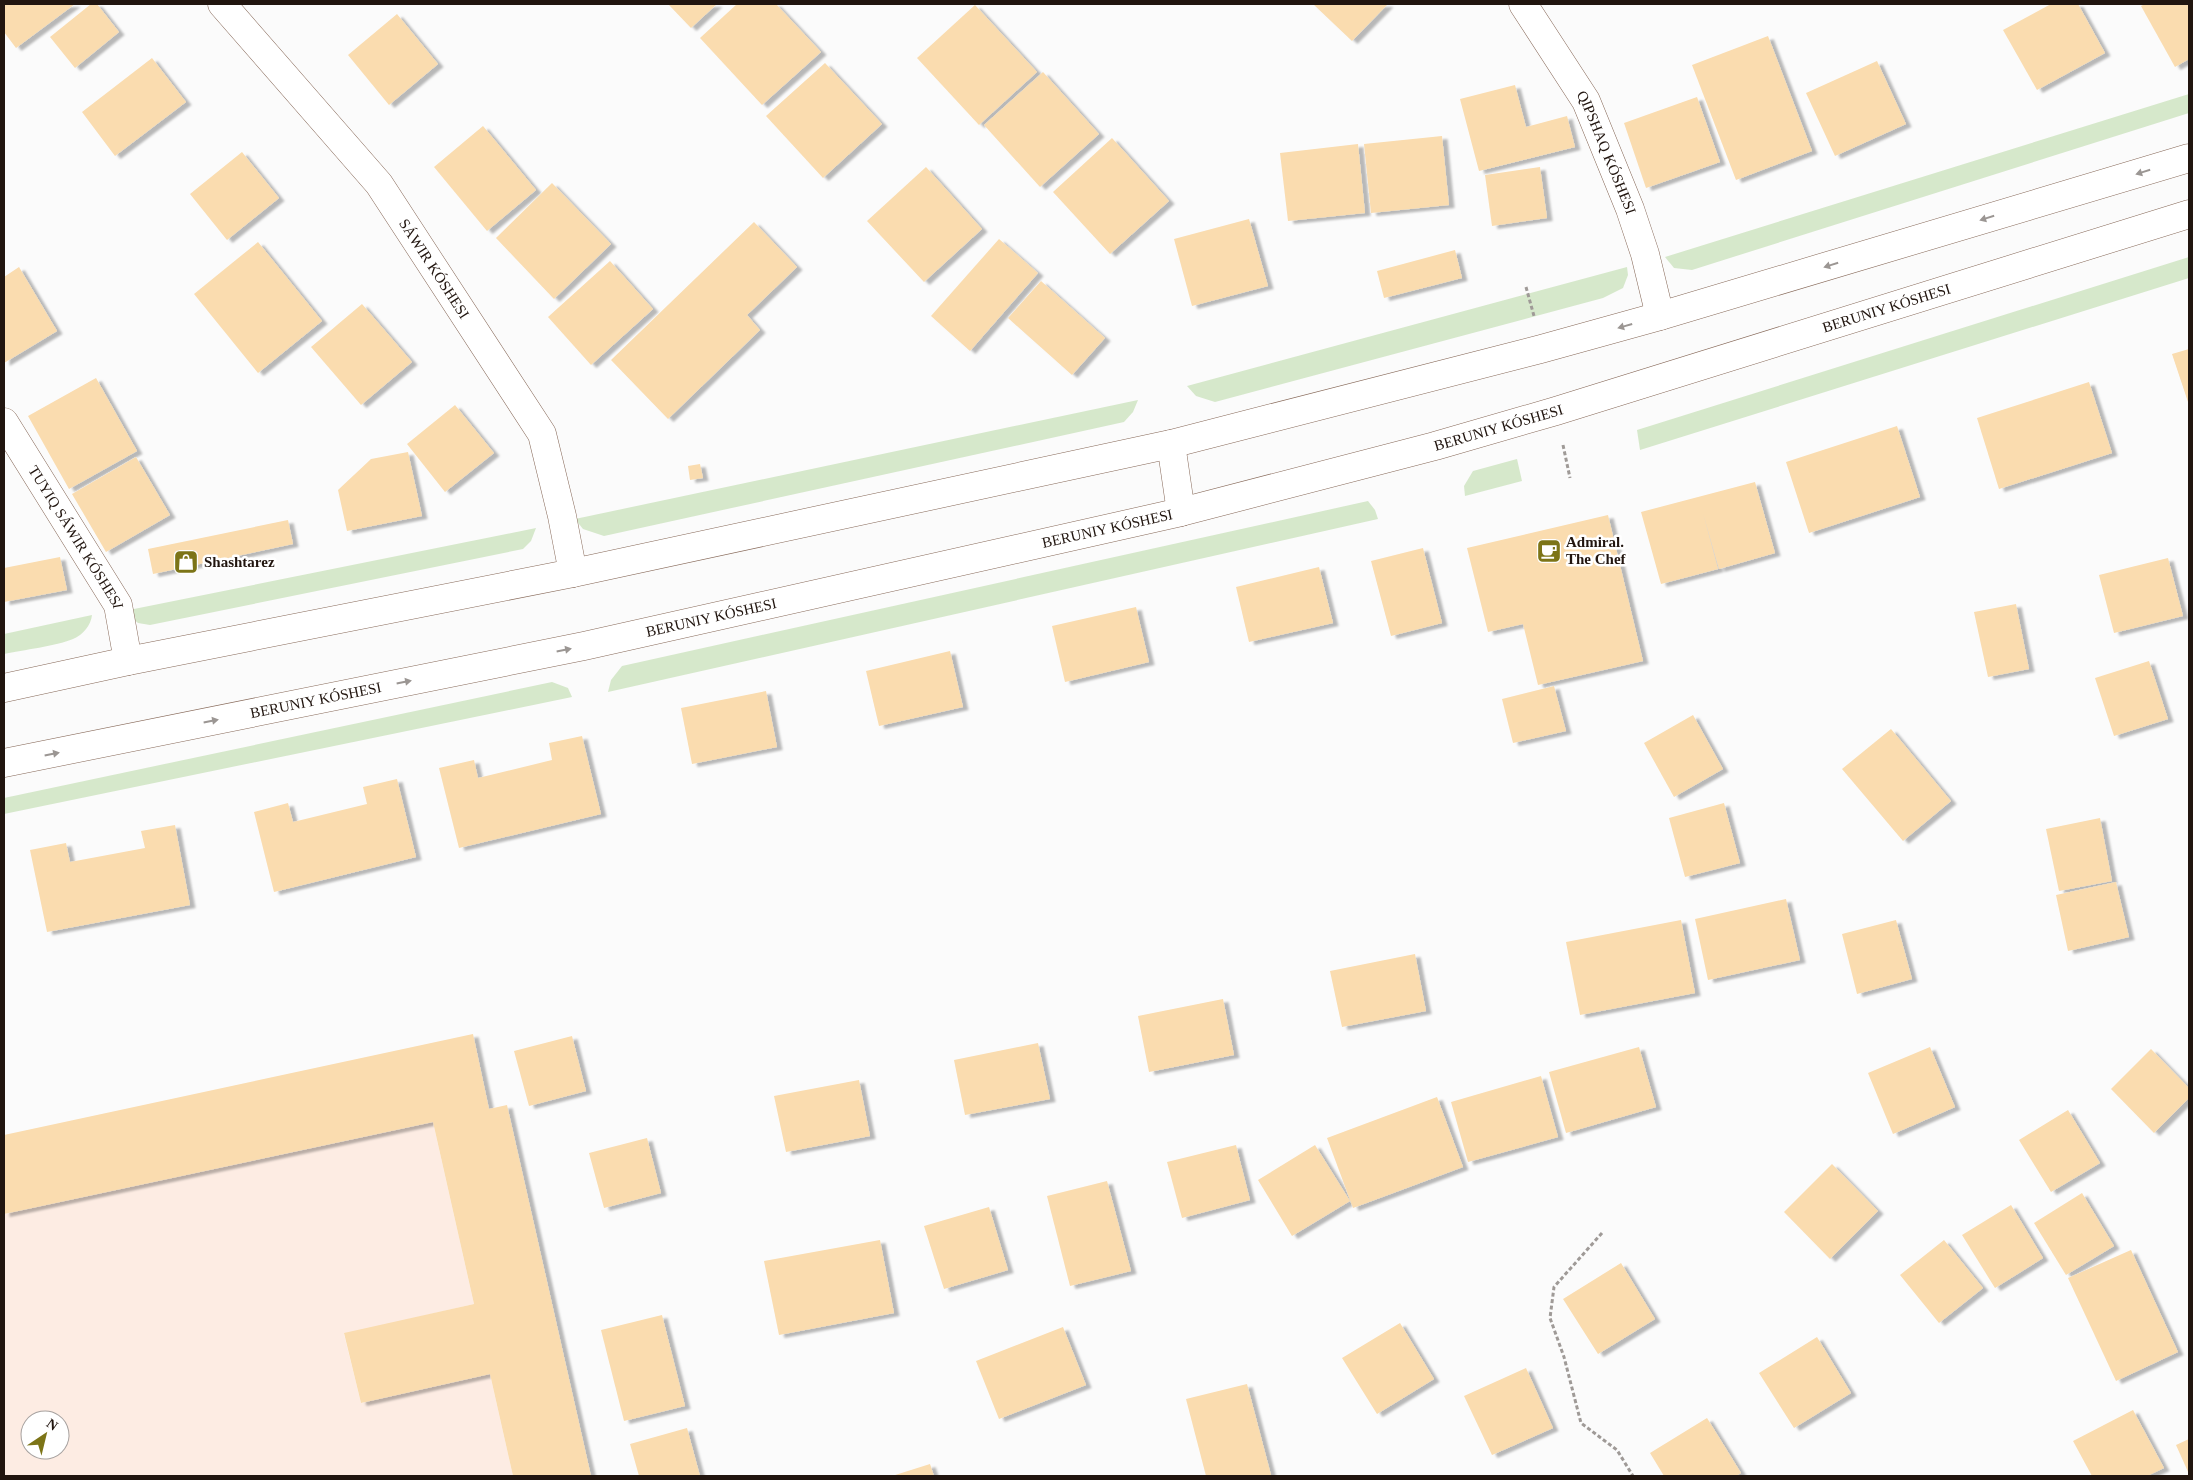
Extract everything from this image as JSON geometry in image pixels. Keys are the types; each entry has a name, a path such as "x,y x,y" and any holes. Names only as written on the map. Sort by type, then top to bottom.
{"street":[{"name":"SÁWIR KÓSHESI","path":"222,4 379,184 542,434 562,516 573,573"},
{"path":"1523,4 1586,101 1630,209 1645,254 1660,316"},
{"path":"4,688 128,661 573,573 1171,444 1541,349 1660,316 2189,158"},
{"name":"BERUNIY KÓSHESI","path":"4,763 584,646 1181,512 1435,446 1528,419 2189,214"},
{"path":"4,422 118,605 128,661"},
{"path":"1171,444 1181,512"}],"path":[{"path":"1526,287 1536,324"},
{"path":"1563,445 1570,478"},
{"path":"1602,1233 1554,1287 1550,1318 1564,1357 1581,1423 1617,1450 1634,1476"}],"shaded area":[{"path":"433,1122 474,1304 344,1334 361,1403 490,1374 513,1476 4,1476 4,1214"}],"green space":[{"path":"2189,94 2189,113 1692,270 1674,268 1665,257"},
{"path":"2189,257 2189,278 1640,450 1637,430"},
{"path":"1627,267 1628,275 1623,288 1603,298 1215,402 1196,396 1187,386"},
{"path":"1138,400 1133,412 1124,422 604,536 583,529 575,519"},
{"path":"1517,459 1522,481 1465,496 1464,486 1473,471"},
{"path":"1368,501 1375,510 1378,519 608,692 611,680 622,666"},
{"path":"536,528 531,541 523,549 150,625 138,623 124,611"},
{"path":"92,615 86,629 73,639 49,646 4,654 4,634"},
{"path":"552,682 568,688 572,697 4,814 4,798"}],"building":[{"path":"4,4 75,4 16,48 4,32"},
{"path":"91,4 97,4 119,32 75,68 50,37"},
{"path":"668,4 717,4 691,28"},
{"path":"737,4 776,4 821,52 762,105 700,38"},
{"path":"1313,4 1388,4 1352,41"},
{"path":"2051,4 2078,4 2105,53 2037,90 2003,30"},
{"path":"2145,4 2189,4 2189,59 2175,67 2141,6"},
{"path":"975,5 1037,72 979,125 917,58"},
{"path":"397,14 438,64 389,105 348,55"},
{"path":"1768,36 1812,151 1736,180 1692,65"},
{"path":"152,58 186,102 115,156 82,112"},
{"path":"1877,61 1906,124 1835,156 1806,93"},
{"path":"825,63 882,124 823,178 766,116"},
{"path":"1043,72 1099,134 1040,187 984,125"},
{"path":"1515,85 1526,127 1567,116 1575,147 1479,171 1460,99"},
{"path":"1697,97 1720,162 1646,188 1624,123"},
{"path":"483,126 536,190 487,231 434,167"},
{"path":"1442,136 1449,205 1371,213 1364,144"},
{"path":"1112,138 1169,201 1110,254 1053,192"},
{"path":"1358,144 1365,213 1288,221 1280,153"},
{"path":"242,152 279,198 227,240 190,194"},
{"path":"926,167 982,229 924,282 867,221"},
{"path":"1540,167 1547,218 1492,226 1485,175"},
{"path":"552,183 611,244 554,299 496,238"},
{"path":"1249,219 1268,286 1192,306 1174,239"},
{"path":"754,222 797,267 747,315 760,330 668,419 611,360"},
{"path":"999,239 1038,273 970,351 931,316"},
{"path":"258,242 322,321 258,373 194,294"},
{"path":"1455,250 1462,278 1384,298 1377,271"},
{"path":"610,261 653,309 591,365 548,317"},
{"path":"19,267 57,331 4,363 4,277"},
{"path":"1041,281 1105,338 1072,375 1008,318"},
{"path":"362,304 412,362 361,405 311,347"},
{"path":"2189,349 2189,405 2172,354"},
{"path":"96,378 137,451 69,489 28,416"},
{"path":"2089,382 2112,453 1999,489 1977,418"},
{"path":"455,405 494,453 445,492 407,444"},
{"path":"1897,426 1920,497 1809,533 1786,462"},
{"path":"408,452 422,516 347,531 338,490 371,459"},
{"path":"136,457 170,515 106,552 72,494"},
{"path":"700,464 703,478 690,480 688,466"},
{"path":"1755,482 1775,553 1719,569 1703,513 1718,569 1661,584 1641,512"},
{"path":"1608,515 1643,661 1538,685 1523,624 1488,632 1467,548"},
{"path":"288,520 293,544 153,574 148,549"},
{"path":"1423,548 1442,623 1391,636 1371,561"},
{"path":"60,557 67,590 4,602 4,568"},
{"path":"2168,558 2183,616 2114,633 2099,575"},
{"path":"1319,567 1333,623 1249,642 1236,587"},
{"path":"2016,604 2029,669 1988,677 1974,612"},
{"path":"1136,607 1149,662 1065,682 1052,626"},
{"path":"950,651 963,707 879,726 866,671"},
{"path":"2149,661 2168,719 2114,736 2095,678"},
{"path":"1554,686 1566,731 1513,743 1502,699"},
{"path":"766,691 777,747 692,764 681,708"},
{"path":"1693,715 1723,769 1674,797 1644,743"},
{"path":"1891,729 1951,801 1903,841 1842,769"},
{"path":"582,736 601,814 459,848 439,768 474,760 478,778 552,760 549,743"},
{"path":"397,779 416,857 274,892 254,812 288,803 293,822 367,804 363,787"},
{"path":"1724,803 1740,863 1685,877 1669,818"},
{"path":"2100,818 2112,881 2059,891 2046,829"},
{"path":"175,825 190,905 47,932 30,850 66,843 70,862 145,848 141,831"},
{"path":"2116,882 2129,937 2068,951 2056,895"},
{"path":"1786,899 1800,960 1708,980 1695,919"},
{"path":"1681,920 1695,993 1580,1015 1566,942"},
{"path":"1896,920 1912,979 1857,994 1842,934"},
{"path":"1415,954 1426,1011 1342,1027 1330,971"},
{"path":"1223,999 1234,1055 1149,1072 1138,1016"},
{"path":"473,1034 489,1109 507,1105 591,1476 513,1476 490,1374 361,1403 344,1333 474,1304 433,1122 4,1214 4,1135"},
{"path":"572,1036 586,1091 529,1106 514,1051"},
{"path":"1038,1043 1050,1099 965,1115 954,1060"},
{"path":"1639,1047 1656,1107 1566,1133 1549,1072"},
{"path":"1930,1047 1955,1107 1893,1134 1868,1073"},
{"path":"2151,1049 2189,1088 2189,1098 2154,1133 2111,1089"},
{"path":"1541,1076 1558,1137 1468,1162 1451,1102"},
{"path":"859,1080 870,1136 786,1152 774,1096"},
{"path":"1437,1097 1463,1167 1353,1208 1327,1138"},
{"path":"2068,1110 2100,1163 2051,1192 2019,1140"},
{"path":"647,1138 661,1193 604,1208 589,1153"},
{"path":"1236,1145 1250,1200 1182,1218 1167,1162"},
{"path":"1315,1145 1350,1201 1292,1236 1258,1180"},
{"path":"1832,1164 1878,1211 1830,1259 1784,1212"},
{"path":"1107,1181 1131,1271 1070,1286 1047,1196"},
{"path":"2082,1193 2114,1246 2066,1275 2034,1223"},
{"path":"2011,1205 2043,1258 1995,1288 1962,1235"},
{"path":"989,1207 1008,1270 944,1289 924,1226"},
{"path":"880,1240 894,1313 779,1335 764,1261"},
{"path":"1944,1240 1983,1288 1939,1323 1900,1275"},
{"path":"2131,1250 2178,1352 2116,1381 2068,1278"},
{"path":"1621,1263 1655,1319 1598,1354 1563,1299"},
{"path":"662,1315 685,1406 624,1421 601,1330"},
{"path":"1400,1323 1434,1379 1377,1414 1342,1358"},
{"path":"1063,1327 1086,1385 999,1419 976,1361"},
{"path":"1817,1337 1851,1393 1794,1428 1759,1373"},
{"path":"1526,1368 1553,1428 1492,1455 1464,1396"},
{"path":"1247,1384 1271,1475 1206,1476 1186,1399"},
{"path":"2133,1410 2164,1468 2147,1476 2092,1476 2073,1441"},
{"path":"1707,1418 1741,1473 1736,1476 1664,1476 1650,1453"},
{"path":"687,1428 700,1476 639,1476 630,1444"},
{"path":"2189,1439 2189,1474 2176,1445"},
{"path":"930,1464 934,1476 892,1476"}],"place":[{"name":"Admiral. The Chef","path":"1549,551"},
{"name":"Shashtarez","path":"186,562"}]}
